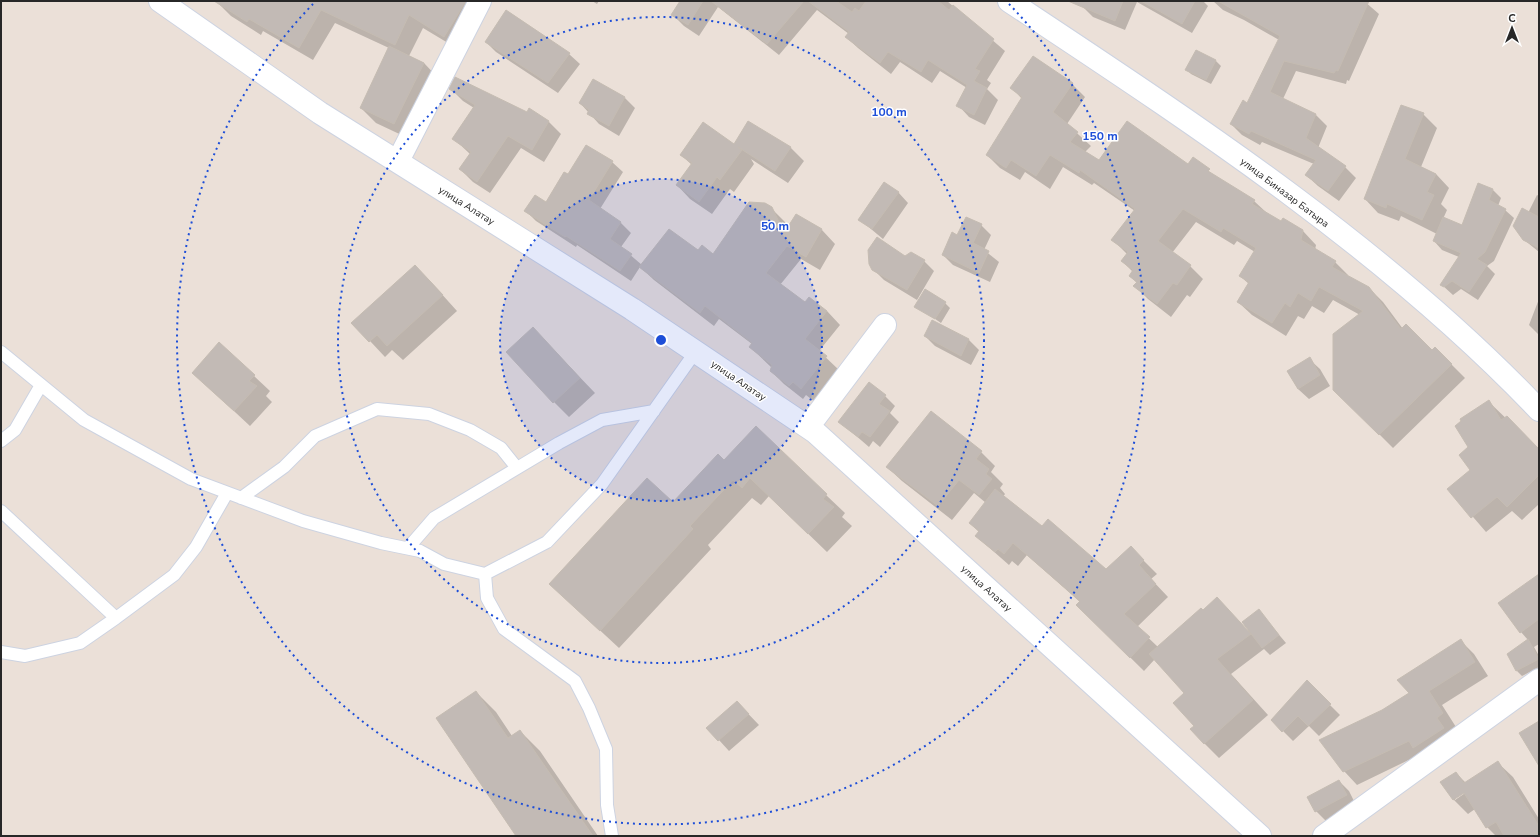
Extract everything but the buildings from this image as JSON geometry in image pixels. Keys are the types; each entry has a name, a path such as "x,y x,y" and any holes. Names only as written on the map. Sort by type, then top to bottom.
{"street":[{"name":"улица Алатау","path":"160,1 320,113 696,351 808,427 1260,836"},
{"path":"398,161 480,1"},
{"name":"улица Биназар Батыра","path":"1009,1 1250,164 1419,295 1539,410"},
{"path":"808,427 885,325"},
{"path":"1324,836 1539,680"}],"lane":[{"path":"1,352 84,420 191,479 303,521 381,543 420,551 444,564 486,574 547,542 602,484 696,351"},
{"path":"1,441 15,430 41,385"},
{"path":"241,498 284,467 315,436 377,409 429,414 470,430 501,448 517,468"},
{"path":"408,548 434,518 559,443 602,420 654,410"},
{"path":"1,652 25,656 80,643 116,618 174,575 196,547 227,493"},
{"path":"1,511 116,618"},
{"path":"486,574 487,598 504,629 575,681 589,708 606,749 607,805 612,836"}]}
